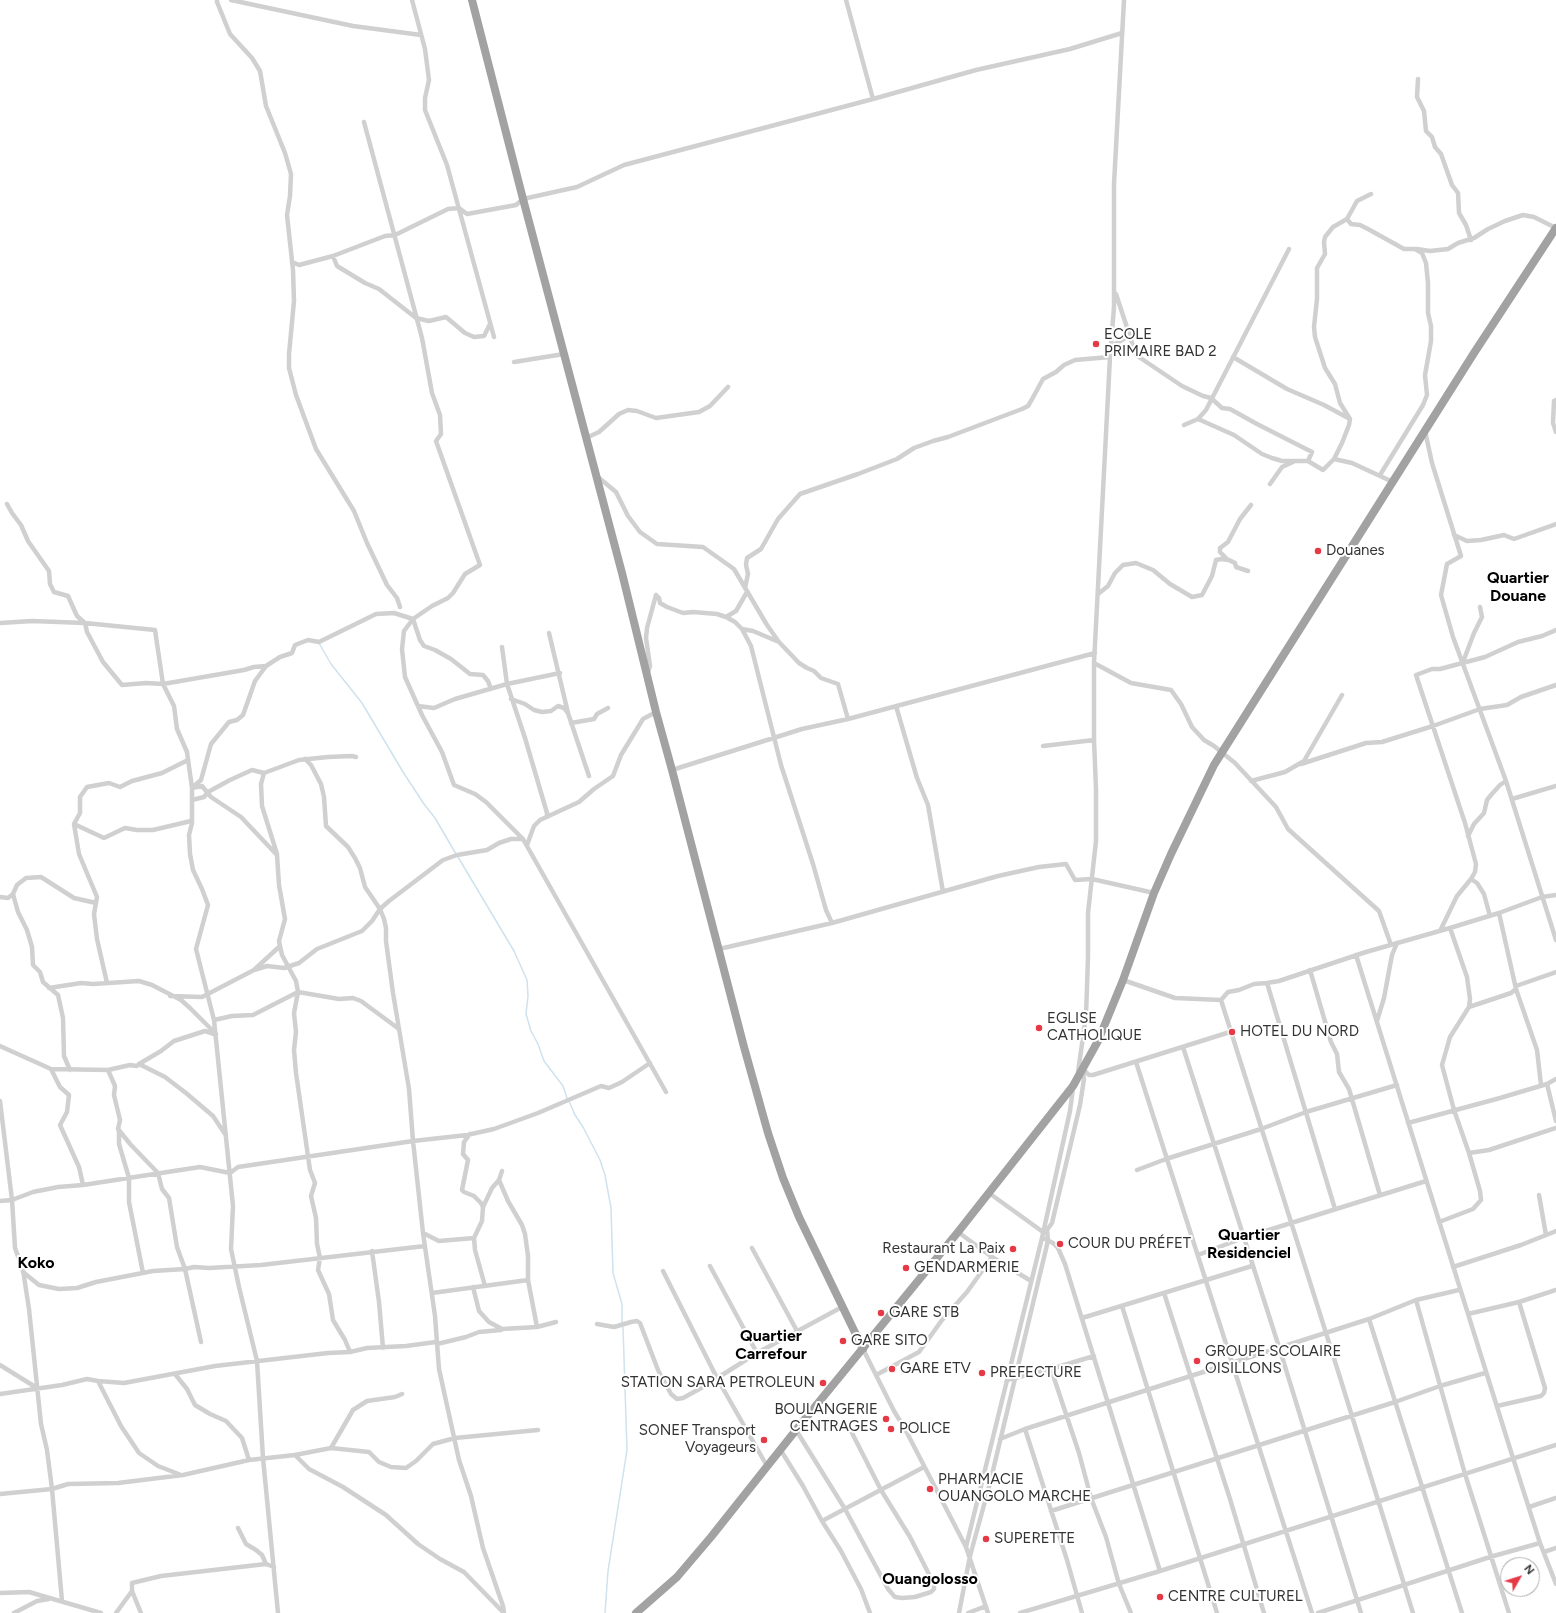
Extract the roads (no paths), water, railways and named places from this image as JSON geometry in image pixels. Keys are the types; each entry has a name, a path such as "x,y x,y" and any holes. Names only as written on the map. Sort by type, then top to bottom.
{"highway":[{"path":"472,0 740,1034 775,1157 799,1217 863,1349"},
{"path":"636,1613 677,1577 958,1232 1075,1083 1098,1041 1123,980 1154,893 1206,779 1221,752 1478,346 1556,228"}],"street":[{"path":"217,0 230,34 252,58 260,71 266,106 285,153 290,174 290,196 287,215 294,301 289,368 296,395 316,449 354,511 367,543 387,584 397,598 400,607"},
{"path":"231,0 352,26 421,35"},
{"path":"412,0 430,80 425,98 425,110 447,165 460,208 494,337"},
{"path":"846,0 873,99"},
{"path":"966,1547 1042,1238 1070,1112 1086,1016 1088,913 1095,858 1096,824 1094,663 1110,357 1115,290 1114,184 1124,0"},
{"path":"292,262 299,265 333,256 385,236 395,235 448,209 460,208 467,214 516,205 523,200 577,187 624,165 976,70 1070,49 1122,33"},
{"path":"1418,79 1417,97 1424,111 1426,131 1432,137 1435,147 1441,154 1452,185 1458,194 1459,213 1468,230 1471,240"},
{"path":"364,122 422,338 432,393 440,415 441,434 436,441 480,565 466,574 448,598 432,606 414,619 404,631 402,649 405,677 422,715 442,752 454,785 475,794 486,802 523,839 666,1092"},
{"path":"1350,419 1340,403 1335,384 1325,368 1314,331 1317,298 1317,268 1325,254 1325,237 1333,227 1347,219 1357,201 1371,194"},
{"path":"1347,219 1351,224 1360,225 1404,249 1415,248 1430,251 1442,250 1471,240 1488,229 1523,215 1534,217 1556,228"},
{"path":"1380,474 1423,406 1427,395 1425,375 1431,341 1431,326 1428,313 1428,283 1426,263 1422,254 1415,248"},
{"path":"1184,425 1198,419 1206,410 1289,249"},
{"path":"333,256 338,266 379,289 416,318 429,320 446,317 465,333 474,337 484,336 490,322"},
{"path":"1115,290 1134,351 1139,358 1182,386 1203,396 1212,398 1222,408 1230,409 1312,452 1308,461"},
{"path":"1112,346 1130,335"},
{"path":"514,362 564,354"},
{"path":"726,617 736,611 746,590 748,574 746,565 747,558 761,549 778,519 800,494 897,459 914,448 948,437 1022,409 1028,406 1043,379 1056,372 1064,365 1075,360 1110,357"},
{"path":"1233,357 1287,389 1324,405 1350,419"},
{"path":"586,438 599,432 619,414 628,410 637,411 656,418 700,412 710,406 728,387"},
{"path":"1556,400 1554,401 1553,423 1556,432"},
{"path":"1198,419 1234,435 1262,454 1282,461 1308,461 1323,470 1334,459 1342,443 1350,419"},
{"path":"1425,431 1430,458 1461,556 1446,564 1441,595 1453,637 1506,781 1556,940"},
{"path":"1334,459 1352,463 1380,474 1393,482"},
{"path":"1270,484 1282,467 1300,460"},
{"path":"596,474 616,492 628,516 640,532 657,544 703,547 734,569 766,625 779,642 807,668 814,671 821,678 838,684 848,720"},
{"path":"7,504 21,525 28,541 49,571 50,584 54,592 60,595 64,594 68,596 77,616 85,623 87,632 103,662 122,685 146,683 163,684 266,666"},
{"path":"1248,571 1236,567 1235,563 1220,552 1220,548 1228,542 1240,519 1251,505"},
{"path":"1454,535 1468,540 1481,540 1504,535 1514,539 1556,524"},
{"path":"1098,594 1108,586 1115,574 1123,565 1136,563 1153,570 1170,584 1192,597 1202,595 1212,576 1216,560 1229,560"},
{"path":"647,674 650,666 646,638 647,628 656,595 659,598 660,603 683,613 693,612 717,614 735,622 742,629 751,646 773,737 826,910 832,922"},
{"path":"1463,662 1482,617 1480,607"},
{"path":"192,788 201,780 211,744 229,722 237,720 243,715 255,681 266,666 280,657 292,653 295,645 308,640 319,642 376,614 394,613 414,619"},
{"path":"414,619 420,640 424,646 451,659 470,674 483,675 491,689"},
{"path":"0,623 32,621 85,623 155,630 163,684 174,706 177,729 187,752 192,788 189,835 193,870 208,905 196,949 214,1020 216,1034 233,1206 231,1248 257,1361 263,1458 278,1613"},
{"path":"742,629 753,631 779,642"},
{"path":"1440,931 1457,896 1475,872 1476,864 1416,675 1432,669 1440,669 1485,657 1518,642 1556,631"},
{"path":"549,633 560,672 568,713 589,776"},
{"path":"502,647 507,684 547,817"},
{"path":"672,770 802,728 848,720 1095,653"},
{"path":"1094,663 1131,683 1171,690 1181,704 1192,727 1204,740 1235,763 1276,807 1288,829 1379,911 1391,945"},
{"path":"418,706 434,708 455,699 507,684 560,672"},
{"path":"1251,781 1285,772 1301,764 1366,743 1382,742 1433,726 1480,709 1507,705 1521,697 1556,685"},
{"path":"1301,764 1306,758 1342,694"},
{"path":"511,699 525,704 534,710 542,712 551,711 558,706 564,708 568,713"},
{"path":"896,706 917,778 928,805 943,892"},
{"path":"571,723 594,719 597,714 608,708"},
{"path":"527,845 534,826 540,820 582,800 594,789 613,776 620,755 643,719 656,712"},
{"path":"1043,746 1094,740"},
{"path":"192,800 204,797 208,792 252,770 264,773 305,759 356,757"},
{"path":"305,759 311,765 321,784 324,797 326,826 348,847 355,858 360,868 365,887 380,909 386,928 386,941 399,1029 410,1089 413,1141 423,1233 432,1293 439,1369 459,1460 471,1496 483,1548 503,1606 503,1612"},
{"path":"107,983 96,933 94,914 97,897 79,854 74,824 80,813 80,797 87,787 109,783 120,787 132,781 162,773 188,760"},
{"path":"264,773 261,784 262,806 277,855 279,885 285,919 279,941 282,955 296,981 298,992 294,1013 296,1032 294,1050 310,1170 315,1183 311,1196 316,1218 317,1244 320,1258 318,1270 329,1294 333,1320 345,1340 350,1352"},
{"path":"1468,836 1474,824 1484,813 1487,800 1490,795 1506,781"},
{"path":"192,788 202,786 212,797 240,817 277,855"},
{"path":"1512,799 1556,786"},
{"path":"74,824 104,838 125,828 153,830 191,821"},
{"path":"170,996 202,997 254,970 267,966 284,968 299,963 317,949 362,931 372,921 380,909 412,882 443,860 457,855 486,850 511,839 523,839"},
{"path":"719,949 832,922 998,876 1039,867 1066,864 1075,880 1092,879 1154,893"},
{"path":"0,897 8,898 13,894 17,885 26,878 41,877 74,898 96,903"},
{"path":"1471,879 1477,883 1484,894 1490,916"},
{"path":"13,894 18,912 27,930 32,947 33,965 40,972 43,982 58,995 63,1018 64,1056 70,1070"},
{"path":"1412,1613 1352,1415 1221,1000 1228,992 1254,984 1267,983 1356,955 1490,916 1542,897 1556,895"},
{"path":"1499,913 1516,988 1537,1050 1541,1085"},
{"path":"1439,1222 1474,1209 1481,1200 1480,1191 1454,1110 1442,1065 1450,1037 1469,1007 1470,995 1468,982 1450,928"},
{"path":"1377,1021 1384,998 1392,955 1397,944"},
{"path":"254,970 280,946"},
{"path":"1356,955 1528,1507 1556,1584"},
{"path":"1310,970 1330,1037 1337,1054 1340,1072 1349,1089 1380,1195"},
{"path":"1469,1007 1511,993 1516,988 1556,972"},
{"path":"1123,980 1175,998 1221,1000"},
{"path":"49,988 81,983 93,984 139,981 152,985 170,996 181,1000 216,1034"},
{"path":"1267,983 1335,1209"},
{"path":"214,1020 232,1016 254,1015 298,992 339,999 357,1000 399,1029"},
{"path":"0,1046 51,1069 108,1070 130,1065 137,1066 174,1041 205,1030 216,1034"},
{"path":"1083,1069 1089,1075 1094,1075 1230,1032"},
{"path":"1184,1047 1361,1613"},
{"path":"1136,1062 1312,1613"},
{"path":"0,1201 12,1200 33,1192 65,1186 84,1185 200,1167 230,1173 238,1167 470,1134 494,1129 520,1120 601,1086 609,1088 622,1082 650,1063"},
{"path":"139,1064 164,1077 186,1093 213,1116 226,1134"},
{"path":"51,1069 60,1087 69,1095 67,1112 60,1125 79,1167 84,1185"},
{"path":"959,1613 970,1556 1015,1379 1048,1240 1046,1230 1052,1223 1080,1105 1084,1079 1083,1069"},
{"path":"108,1070 115,1086 114,1095 120,1120 119,1144 129,1178 129,1202 143,1273"},
{"path":"1408,1123 1547,1084 1556,1078"},
{"path":"1547,1084 1556,1121"},
{"path":"1137,1170 1166,1158 1262,1129 1306,1112 1397,1085"},
{"path":"0,1101 12,1200 15,1248 23,1272 29,1309 41,1424 47,1450 52,1489 62,1601"},
{"path":"1469,1153 1489,1150 1556,1128"},
{"path":"119,1130 130,1145 158,1173 162,1189 169,1198 177,1247 201,1342"},
{"path":"470,1134 464,1142 464,1154 468,1160 462,1190 482,1202 482,1221 474,1238 475,1250 485,1286"},
{"path":"483,1208 492,1188 500,1180 502,1171"},
{"path":"500,1180 508,1201 522,1225 528,1256 528,1280 537,1327"},
{"path":"1198,1255 1243,1238 1426,1180"},
{"path":"989,1193 1043,1232"},
{"path":"1539,1195 1546,1235"},
{"path":"1453,1267 1522,1245 1556,1231"},
{"path":"958,1232 992,1257 1031,1282"},
{"path":"423,1233 439,1241 474,1238"},
{"path":"1042,1238 1048,1240 1061,1253 1160,1571"},
{"path":"23,1272 39,1285 59,1290 77,1288 96,1282 143,1273 184,1270 194,1267 210,1268 262,1265 425,1246"},
{"path":"752,1248 797,1331"},
{"path":"372,1251 379,1302 383,1348"},
{"path":"876,1375 919,1352 942,1320 967,1292 992,1257"},
{"path":"710,1266 757,1353"},
{"path":"1082,1318 1252,1266"},
{"path":"664,1271 717,1378 767,1466"},
{"path":"432,1293 528,1280"},
{"path":"473,1287 479,1311 489,1322 502,1329"},
{"path":"1000,1439 1025,1429 1066,1417 1108,1402 1369,1319 1416,1300 1460,1290"},
{"path":"1468,1314 1519,1302 1556,1290"},
{"path":"1164,1292 1264,1613"},
{"path":"1416,1300 1465,1474 1490,1557 1509,1613"},
{"path":"1497,1406 1541,1396 1544,1393 1545,1388 1519,1302"},
{"path":"1122,1306 1217,1613"},
{"path":"596,1324 614,1327 637,1321 640,1323 658,1370 671,1394 677,1399 683,1398 757,1353 842,1307"},
{"path":"1369,1319 1447,1571 1462,1613"},
{"path":"0,1394 62,1385 87,1379 124,1383 204,1367 328,1353 350,1352 367,1348 437,1343 466,1337 479,1332 537,1327 556,1322"},
{"path":"863,1349 966,1547 988,1613"},
{"path":"1007,1380 1094,1356"},
{"path":"0,1365 37,1388"},
{"path":"1051,1369 1079,1454 1091,1498 1106,1537 1119,1584 1131,1613"},
{"path":"1051,1511 1259,1446 1440,1386 1486,1373"},
{"path":"175,1374 187,1389 196,1405 210,1414 226,1421 242,1438 249,1460"},
{"path":"98,1381 121,1426 139,1453 158,1466 183,1475"},
{"path":"331,1448 353,1410 368,1401 395,1397 402,1394"},
{"path":"1025,1429 1067,1560 1082,1613"},
{"path":"0,1494 52,1489 68,1484 118,1483 183,1475 249,1460 295,1455 331,1448 369,1452 379,1462 391,1467 406,1468 416,1461 433,1444 455,1438 538,1430"},
{"path":"796,1430 845,1509 888,1589 895,1597 902,1598 915,1597 931,1592 934,1589 934,1584 910,1537 881,1490 851,1431"},
{"path":"1020,1613 1119,1584 1556,1445"},
{"path":"780,1449 804,1486 822,1521 841,1551 861,1590 870,1613"},
{"path":"295,1455 309,1469 343,1487 386,1515 418,1544 440,1560 464,1572 503,1612"},
{"path":"822,1521 924,1467"},
{"path":"1528,1507 1556,1498"},
{"path":"238,1528 246,1544 262,1556 266,1564"},
{"path":"1318,1613 1404,1584 1540,1543"},
{"path":"1544,1552 1556,1548"},
{"path":"141,1613 132,1591 132,1583 151,1578 266,1564 274,1567"},
{"path":"116,1613 132,1591"},
{"path":"0,1593 29,1592 101,1613"},
{"path":"14,1613 37,1600 51,1599"},
{"path":"968,1613 986,1606"}],"waterway":[{"path":"319,643 331,664 362,703 403,772 435,818 456,854"},
{"path":"458,857 514,951 527,980 528,996 526,1014 531,1031 538,1044 544,1061 563,1086 567,1098"},
{"path":"569,1101 575,1115 600,1160 605,1175 611,1208 613,1273 622,1304 622,1323"},
{"path":"605,1613 608,1571 627,1450 623,1327"}],"place":[{"name":"ECOLE PRIMAIRE BAD 2","path":"1096,344"},
{"name":"Douanes","path":"1318,551"},
{"name":"EGLISE CATHOLIQUE","path":"1039,1028"},
{"name":"HOTEL DU NORD","path":"1232,1032"},
{"name":"COUR DU PRÉFET","path":"1060,1244"},
{"name":"Restaurant La Paix","path":"1013,1249"},
{"name":"GENDARMERIE","path":"906,1268"},
{"name":"GARE STB","path":"881,1313"},
{"name":"GARE SITO","path":"843,1341"},
{"name":"GROUPE SCOLAIRE OISILLONS","path":"1197,1361"},
{"name":"GARE ETV","path":"892,1369"},
{"name":"PREFECTURE","path":"982,1373"},
{"name":"STATION SARA PETROLEUN","path":"823,1383"},
{"name":"BOULANGERIE CENTRAGES","path":"886,1419"},
{"name":"POLICE","path":"891,1429"},
{"name":"SONEF Transport Voyageurs","path":"764,1440"},
{"name":"PHARMACIE OUANGOLO MARCHE","path":"930,1489"},
{"name":"SUPERETTE","path":"986,1539"},
{"name":"CENTRE CULTUREL","path":"1160,1597"}],"district":[{"name":"Quartier Douane","path":"1518,587"},
{"name":"Quartier Residenciel","path":"1249,1244"},
{"name":"Koko","path":"36,1263"},
{"name":"Quartier Carrefour","path":"771,1345"},
{"name":"Ouangolosso","path":"930,1579"}]}
